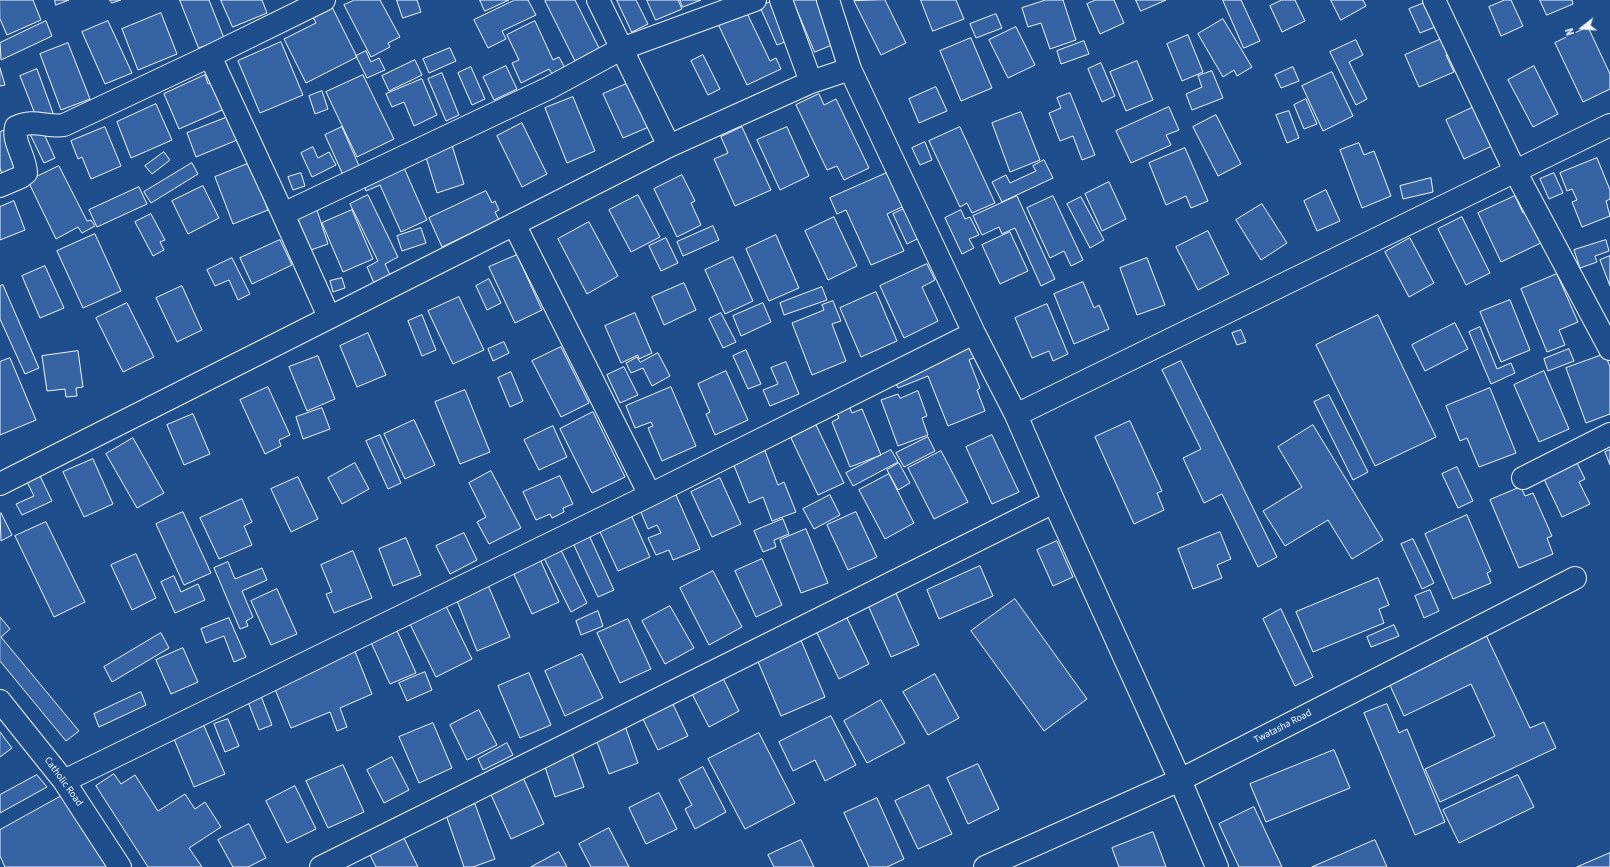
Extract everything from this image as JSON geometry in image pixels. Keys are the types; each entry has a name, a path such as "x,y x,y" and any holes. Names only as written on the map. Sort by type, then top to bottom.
{"street":[{"path":"0,186 21,177 26,173 26,166 14,133 16,127 23,124 38,122 56,126 64,124 210,56 324,0"},
{"path":"598,0 669,146"},
{"path":"283,214 549,88 621,49 755,0"},
{"path":"781,0 811,82"},
{"path":"828,0 850,69 974,333 1016,415 1180,780 1217,867"},
{"path":"1434,0 1516,170 1610,349"},
{"path":"210,56 330,317"},
{"path":"0,484 669,146 811,82 850,69"},
{"path":"1016,415 1610,125"},
{"path":"514,224 650,495"},
{"path":"64,781 650,495 974,333"},
{"path":"1523,478 1610,434"},
{"path":"320,867 1054,502"},
{"name":"Twatasha Road","path":"985,867 1180,780 1576,578"},
{"name":"Catholic Road","path":"0,701 64,781 120,867"}],"building":[{"path":"0,0 33,0 41,20 7,35 0,19"},
{"path":"55,0 69,0 56,5"},
{"path":"110,0 121,0 112,3"},
{"path":"180,0 209,0 224,38 199,48"},
{"path":"221,0 262,0 267,13 233,27"},
{"path":"355,0 380,0 400,37 388,43 390,47 371,57 344,5"},
{"path":"397,0 417,0 421,12 403,18"},
{"path":"480,0 509,0 485,11"},
{"path":"515,0 528,0 536,15 502,31 506,39 488,48 474,20"},
{"path":"575,0 599,48 575,61 545,1"},
{"path":"617,0 636,0 648,24 632,32"},
{"path":"647,0 678,0 682,9 656,20"},
{"path":"680,0 701,0 683,7"},
{"path":"793,0 821,0 839,42 815,52"},
{"path":"885,0 906,43 881,55 854,1"},
{"path":"921,0 956,0 964,19 933,31"},
{"path":"1046,0 1063,0 1076,40 1050,49 1041,23 1028,27 1022,8"},
{"path":"1096,0 1114,0 1124,23 1100,34 1087,4"},
{"path":"1136,0 1166,0 1141,11"},
{"path":"1223,0 1241,0 1260,41 1244,48"},
{"path":"1282,0 1295,0 1305,21 1282,32 1270,6"},
{"path":"1331,0 1363,0 1366,6 1341,20"},
{"path":"1505,0 1511,0 1523,26 1501,36 1489,7"},
{"path":"1540,0 1572,0 1573,4 1547,15"},
{"path":"329,1 357,57 306,83 284,39 316,23 310,11"},
{"path":"772,1 790,40 777,45 760,7"},
{"path":"1429,1 1440,25 1420,33 1409,9"},
{"path":"745,9 770,61 776,58 781,69 747,85 717,22"},
{"path":"161,13 177,54 138,70 122,29"},
{"path":"996,14 1002,28 976,38 970,24"},
{"path":"1223,19 1252,67 1237,76 1234,70 1223,77 1198,34"},
{"path":"46,21 52,36 1,60 0,43"},
{"path":"108,21 132,73 105,84 82,32"},
{"path":"535,21 553,60 559,57 565,68 552,74 549,69 521,83 512,63 519,60 507,35"},
{"path":"1016,27 1035,65 1008,78 989,40"},
{"path":"1588,27 1610,74 1610,89 1583,102 1555,43"},
{"path":"1188,35 1203,72 1182,81 1167,44"},
{"path":"1446,37 1452,52 1446,55 1454,72 1419,87 1405,55"},
{"path":"971,38 992,88 961,101 940,51"},
{"path":"1356,40 1363,55 1349,62 1367,99 1356,105 1330,52"},
{"path":"1084,41 1089,54 1061,64 1057,51"},
{"path":"281,42 303,95 260,113 238,61"},
{"path":"68,43 90,99 61,110 40,54"},
{"path":"450,48 456,61 429,73 423,59"},
{"path":"366,51 371,62 379,58 385,70 367,78 356,56"},
{"path":"703,55 720,89 708,95 691,61"},
{"path":"415,60 422,75 389,91 382,76"},
{"path":"1137,61 1153,100 1126,111 1110,72"},
{"path":"1101,63 1115,96 1102,102 1088,69"},
{"path":"506,66 517,89 494,100 483,77"},
{"path":"1534,66 1558,114 1533,127 1508,80"},
{"path":"471,67 485,99 472,105 458,73"},
{"path":"1293,67 1299,81 1281,88 1275,75"},
{"path":"0,68 5,85 0,86"},
{"path":"37,69 53,113 37,119 20,76"},
{"path":"1212,71 1223,98 1192,110 1186,94 1202,87 1198,76"},
{"path":"1332,72 1353,116 1323,131 1302,86"},
{"path":"442,73 459,115 446,121 428,79"},
{"path":"205,75 208,84 217,80 229,107 179,129 164,94"},
{"path":"363,75 394,139 357,157 326,92"},
{"path":"422,79 437,115 414,126 404,102 392,107 386,94"},
{"path":"631,82 651,126 623,138 603,94"},
{"path":"936,87 947,111 919,123 909,99"},
{"path":"322,91 328,109 315,114 309,96"},
{"path":"1070,93 1095,155 1082,160 1073,136 1060,141 1049,113 1061,108 1057,98"},
{"path":"819,94 824,105 836,99 869,168 844,180 837,166 827,170 796,105"},
{"path":"573,97 595,151 567,163 545,108"},
{"path":"1306,99 1317,124 1304,129 1294,105"},
{"path":"156,104 172,140 131,158 117,122"},
{"path":"1169,107 1179,130 1166,135 1171,145 1131,163 1116,131"},
{"path":"1474,107 1492,146 1464,159 1446,120"},
{"path":"1289,111 1299,138 1287,143 1276,115"},
{"path":"1021,112 1040,160 1010,172 992,123"},
{"path":"1216,115 1241,164 1218,176 1193,127"},
{"path":"228,117 237,140 196,157 187,133"},
{"path":"522,123 547,174 522,187 497,136"},
{"path":"40,125 55,158 44,163 28,130"},
{"path":"105,127 121,166 91,179 82,157 78,159 71,141"},
{"path":"342,127 360,168 343,175 325,135"},
{"path":"742,127 771,190 735,206 714,159 728,153 721,137"},
{"path":"787,127 809,176 780,190 757,140"},
{"path":"960,127 995,203 972,213 967,203 960,207 929,141"},
{"path":"6,130 20,168 2,174 0,168 0,132"},
{"path":"451,142 464,184 437,193 424,151"},
{"path":"925,142 932,160 920,165 912,148"},
{"path":"1359,143 1364,155 1374,151 1391,196 1362,208 1340,150"},
{"path":"313,147 318,158 329,152 336,165 312,177 301,153"},
{"path":"1185,148 1208,201 1191,208 1186,196 1166,205 1149,163"},
{"path":"164,152 170,160 152,174 145,166"},
{"path":"1597,158 1610,190 1610,199 1606,201 1610,216 1582,227 1572,202 1577,200 1572,189 1567,191 1560,173"},
{"path":"1044,160 1053,178 1002,202 992,182 1006,175 1010,183 1036,171 1033,166"},
{"path":"401,161 427,220 401,232 380,185 366,191 361,178"},
{"path":"192,163 198,174 151,203 144,192"},
{"path":"250,163 268,210 233,224 215,177"},
{"path":"59,166 87,221 91,220 95,226 82,233 78,227 56,239 28,181"},
{"path":"889,172 904,206 887,214 904,251 871,265 846,210 837,214 830,198"},
{"path":"301,173 305,186 293,190 288,177"},
{"path":"1554,173 1563,193 1549,199 1540,179"},
{"path":"682,175 695,201 691,203 701,225 677,237 654,189"},
{"path":"1431,178 1433,192 1403,199 1400,186"},
{"path":"1109,182 1126,219 1102,231 1085,194"},
{"path":"203,186 219,218 188,234 172,201"},
{"path":"139,187 147,204 97,227 89,210"},
{"path":"1326,190 1340,221 1317,231 1304,201"},
{"path":"486,191 492,203 495,201 499,210 495,212 499,220 442,247 429,218"},
{"path":"368,195 398,257 385,264 390,275 374,283 367,267 378,261 350,204"},
{"path":"638,195 660,237 631,252 609,210"},
{"path":"1017,196 1055,279 1041,286 1015,228 1002,234 999,227 982,235 973,216"},
{"path":"1053,196 1083,260 1071,266 1064,251 1050,258 1027,208"},
{"path":"1515,196 1523,213 1530,210 1545,241 1501,262 1478,213"},
{"path":"1081,197 1104,240 1090,248 1067,204"},
{"path":"14,201 25,230 0,240 0,207"},
{"path":"315,204 328,244 308,251 295,210"},
{"path":"1262,204 1287,243 1261,260 1236,220"},
{"path":"904,209 919,238 907,244 893,214"},
{"path":"352,210 373,259 343,272 322,223"},
{"path":"961,210 965,219 970,217 979,235 969,239 974,248 962,254 945,218"},
{"path":"151,214 165,240 160,242 164,250 153,256 135,222"},
{"path":"834,217 857,266 828,280 805,231"},
{"path":"1462,217 1490,273 1466,285 1438,229"},
{"path":"589,222 618,276 587,294 558,239"},
{"path":"713,226 719,240 683,256 677,242"},
{"path":"421,228 426,243 402,251 397,236"},
{"path":"1208,231 1229,274 1198,290 1176,247"},
{"path":"1010,232 1028,271 1000,284 982,245"},
{"path":"95,234 121,291 83,308 57,251"},
{"path":"776,235 799,288 769,301 746,249"},
{"path":"666,238 678,263 661,271 649,246"},
{"path":"1410,238 1434,283 1409,297 1385,252"},
{"path":"280,240 292,265 252,284 240,258"},
{"path":"1606,240 1609,251 1595,256 1597,262 1580,268 1574,250"},
{"path":"517,255 542,310 515,323 489,267"},
{"path":"1610,256 1610,286 1600,260"},
{"path":"733,257 753,301 725,314 705,270"},
{"path":"232,258 250,294 238,300 229,280 215,286 207,270"},
{"path":"1147,258 1165,305 1137,315 1120,268"},
{"path":"927,264 935,280 922,287 938,321 904,338 880,286"},
{"path":"45,266 64,308 40,318 22,276"},
{"path":"1557,274 1578,322 1559,330 1565,345 1547,352 1521,289"},
{"path":"342,278 345,288 333,292 330,281"},
{"path":"489,279 501,303 487,310 476,286"},
{"path":"1083,282 1094,308 1099,305 1109,329 1074,344 1054,294"},
{"path":"684,283 696,310 664,325 652,297"},
{"path":"3,285 39,368 25,374 0,319 0,286"},
{"path":"182,286 202,330 177,342 156,298"},
{"path":"822,287 827,300 784,315 780,303"},
{"path":"876,292 897,341 861,357 840,308"},
{"path":"459,297 484,350 453,364 428,311"},
{"path":"1510,300 1530,350 1501,362 1480,312"},
{"path":"833,301 841,321 832,324 846,361 812,375 792,323 824,310 822,305"},
{"path":"127,303 154,357 123,372 96,318"},
{"path":"763,303 771,322 741,336 733,316"},
{"path":"1047,304 1068,354 1053,361 1049,351 1032,358 1015,318"},
{"path":"635,313 652,353 639,359 638,355 621,363 605,326"},
{"path":"721,313 736,342 723,348 709,319"},
{"path":"422,315 436,350 422,356 408,321"},
{"path":"1378,315 1436,437 1375,466 1316,345"},
{"path":"1455,323 1468,349 1425,371 1412,345"},
{"path":"1480,327 1497,369 1511,363 1515,373 1491,384 1469,332"},
{"path":"1241,330 1246,342 1237,345 1232,333"},
{"path":"368,333 386,375 357,387 340,346"},
{"path":"504,342 509,353 493,361 488,349"},
{"path":"961,345 975,348 978,356 969,360 980,388 977,390 985,411 948,426 928,376 898,388 894,378"},
{"path":"561,347 589,403 561,417 532,361"},
{"path":"1569,349 1574,361 1548,371 1544,359"},
{"path":"746,350 761,384 748,389 733,356"},
{"path":"78,351 83,387 76,388 77,396 66,397 65,389 47,391 42,356"},
{"path":"658,353 670,376 652,386 643,368 631,373 626,363 637,357 640,362"},
{"path":"1605,354 1610,367 1610,414 1586,423 1566,368"},
{"path":"318,356 335,399 307,411 289,367"},
{"path":"10,358 36,420 0,435 0,362"},
{"path":"1181,361 1277,557 1258,567 1222,494 1204,503 1183,458 1201,449 1162,370"},
{"path":"786,362 799,394 770,406 763,390 778,384 771,368"},
{"path":"624,367 638,395 620,403 607,375"},
{"path":"726,371 748,420 715,435 706,414 710,412 698,384"},
{"path":"1544,371 1569,429 1539,442 1514,385"},
{"path":"511,372 523,401 510,407 498,378"},
{"path":"268,387 290,435 279,440 281,446 265,454 240,400"},
{"path":"671,387 696,446 662,461 648,428 653,426 651,422 635,428 626,406"},
{"path":"1490,388 1516,453 1479,467 1467,438 1460,441 1446,406"},
{"path":"465,390 490,452 460,464 435,402"},
{"path":"918,391 927,416 922,418 928,435 898,446 881,400 898,394 900,398"},
{"path":"1329,395 1368,472 1353,480 1314,402"},
{"path":"847,401 852,413 862,409 881,455 850,467 832,422 839,418 834,406"},
{"path":"322,408 330,429 303,439 296,417"},
{"path":"593,412 625,477 592,493 560,429"},
{"path":"193,414 210,454 184,465 167,425"},
{"path":"414,420 435,465 405,479 384,434"},
{"path":"1130,421 1162,491 1157,493 1164,510 1134,524 1095,437"},
{"path":"816,425 844,483 818,495 791,438"},
{"path":"1313,425 1383,540 1352,559 1328,520 1285,546 1263,511 1302,487 1278,447"},
{"path":"553,426 567,457 539,470 524,440"},
{"path":"380,435 401,483 388,489 366,441"},
{"path":"992,435 1019,492 992,504 966,447"},
{"path":"928,437 935,451 904,467 896,453"},
{"path":"133,438 164,493 137,508 106,454"},
{"path":"891,450 898,462 853,486 846,473"},
{"path":"1610,450 1610,465 1605,452"},
{"path":"765,451 778,485 784,482 796,512 772,521 763,497 749,503 733,463"},
{"path":"941,451 968,502 934,519 908,468"},
{"path":"93,459 113,504 84,517 63,472"},
{"path":"355,463 369,489 342,504 328,478"},
{"path":"899,463 910,483 898,490 887,470"},
{"path":"1577,463 1585,479 1579,482 1590,504 1562,517 1544,479"},
{"path":"1457,467 1473,501 1458,508 1442,474"},
{"path":"491,471 521,528 489,544 477,522 486,517 469,483"},
{"path":"889,474 914,523 885,539 859,490"},
{"path":"40,476 52,501 22,515 16,504 34,496 27,482"},
{"path":"560,476 573,504 563,508 564,512 552,518 550,514 536,520 523,492"},
{"path":"298,477 318,519 291,532 271,489"},
{"path":"720,478 741,524 712,537 691,492"},
{"path":"1521,487 1525,496 1533,493 1552,536 1547,538 1553,554 1519,568 1490,500"},
{"path":"676,495 700,549 673,560 669,550 656,555 648,538 661,533 657,525 648,529 640,510"},
{"path":"830,495 840,515 814,529 803,509"},
{"path":"242,499 252,522 244,526 252,545 219,559 200,518"},
{"path":"183,512 211,573 184,585 156,524"},
{"path":"856,512 877,557 848,570 827,525"},
{"path":"1,513 12,535 1,541 0,514"},
{"path":"1467,515 1491,571 1487,573 1491,583 1453,599 1425,534"},
{"path":"632,517 650,557 618,571 600,532"},
{"path":"783,519 789,534 774,540 776,547 763,552 754,531"},
{"path":"46,522 85,602 54,617 15,536"},
{"path":"806,529 828,583 801,593 780,540"},
{"path":"1220,532 1231,559 1217,565 1222,578 1193,589 1178,549"},
{"path":"464,533 477,560 450,574 436,546"},
{"path":"588,533 614,590 598,597 572,541"},
{"path":"406,538 421,575 393,586 379,549"},
{"path":"1413,539 1434,583 1422,589 1401,544"},
{"path":"1057,541 1073,577 1053,586 1037,550"},
{"path":"559,546 587,603 571,612 542,554"},
{"path":"353,551 372,598 334,613 326,594 332,592 321,565"},
{"path":"136,554 156,598 132,610 111,565"},
{"path":"539,557 559,602 532,614 512,570"},
{"path":"762,559 782,605 756,617 735,571"},
{"path":"228,562 235,579 262,568 267,580 242,591 253,617 246,621 248,626 240,629 214,568"},
{"path":"980,566 993,596 939,619 927,590"},
{"path":"713,571 742,627 709,645 680,588"},
{"path":"174,576 181,592 198,584 205,600 175,613 161,582"},
{"path":"1378,578 1389,605 1379,609 1384,623 1313,652 1296,612"},
{"path":"488,585 510,637 477,651 456,598"},
{"path":"277,589 297,634 271,645 251,601"},
{"path":"1430,590 1439,611 1424,618 1415,596"},
{"path":"895,591 919,645 891,657 867,603"},
{"path":"1015,599 1087,699 1044,731 971,631"},
{"path":"443,600 472,659 436,677 407,618"},
{"path":"670,606 694,648 665,664 642,621"},
{"path":"1281,609 1313,677 1295,686 1263,619"},
{"path":"598,611 603,626 581,635 576,621"},
{"path":"845,614 869,664 839,679 815,629"},
{"path":"0,617 10,629 1,637 79,731 66,741 0,661"},
{"path":"229,618 246,657 234,662 224,636 206,643 201,629"},
{"path":"628,619 651,669 620,683 597,633"},
{"path":"1394,625 1399,636 1371,647 1367,637"},
{"path":"395,626 416,673 390,684 369,638"},
{"path":"161,633 169,648 112,682 104,667"},
{"path":"1486,635 1530,728 1544,722 1556,748 1440,802 1425,769 1495,736 1471,684 1404,716 1388,681"},
{"path":"800,638 825,697 781,716 756,657"},
{"path":"183,648 198,682 171,694 156,660"},
{"path":"354,649 372,694 340,708 347,727 337,731 330,712 291,728 272,682"},
{"path":"582,654 603,698 565,716 545,671"},
{"path":"425,672 432,690 407,701 399,683"},
{"path":"529,673 551,725 520,738 498,686"},
{"path":"721,674 739,711 709,727 690,690"},
{"path":"935,674 959,718 928,735 903,692"},
{"path":"141,692 146,705 99,727 94,714"},
{"path":"261,696 272,725 259,730 248,702"},
{"path":"670,698 688,736 658,750 640,713"},
{"path":"881,700 905,743 867,763 844,721"},
{"path":"1387,704 1399,733 1407,729 1445,822 1415,835 1364,713"},
{"path":"479,710 497,745 467,760 450,725"},
{"path":"831,716 856,765 825,781 815,760 793,771 779,742"},
{"path":"228,719 239,746 225,752 214,724"},
{"path":"433,723 452,768 419,783 399,737"},
{"path":"624,723 638,763 609,774 594,734"},
{"path":"204,726 225,774 194,787 174,739"},
{"path":"0,732 12,748 0,757"},
{"path":"759,733 795,803 745,829 708,759"},
{"path":"507,743 513,755 483,770 478,759"},
{"path":"1334,750 1350,788 1266,822 1250,784"},
{"path":"571,751 584,787 555,797 543,761"},
{"path":"392,757 409,790 384,803 367,770"},
{"path":"978,764 999,809 968,824 947,778"},
{"path":"343,765 364,812 328,828 306,781"},
{"path":"703,767 726,812 695,829 685,809 692,805 679,780"},
{"path":"521,773 544,824 511,839 488,788"},
{"path":"114,774 121,784 135,775 158,811 185,794 195,809 205,802 221,827 189,848 202,867 148,867 96,786"},
{"path":"37,775 47,787 0,813 0,795"},
{"path":"1518,775 1534,807 1459,843 1443,810"},
{"path":"929,785 952,834 918,849 895,801"},
{"path":"295,786 316,829 287,843 266,801"},
{"path":"67,793 115,867 5,867 0,856 0,830"},
{"path":"659,793 677,829 646,844 629,808"},
{"path":"877,798 904,859 887,867 869,867 844,813"},
{"path":"475,804 495,859 473,867 464,867 446,815"},
{"path":"1254,807 1282,867 1239,867 1219,824"},
{"path":"249,824 266,858 248,867 233,867 218,840"},
{"path":"609,828 629,867 591,867 579,844"},
{"path":"400,830 418,867 376,867 366,847"},
{"path":"1153,832 1166,867 1119,867 1112,848"},
{"path":"801,840 814,867 774,867 768,855"},
{"path":"1375,840 1387,867 1312,867"},
{"path":"559,852 567,867 531,867"},
{"path":"1610,853 1610,867 1577,867"}]}
